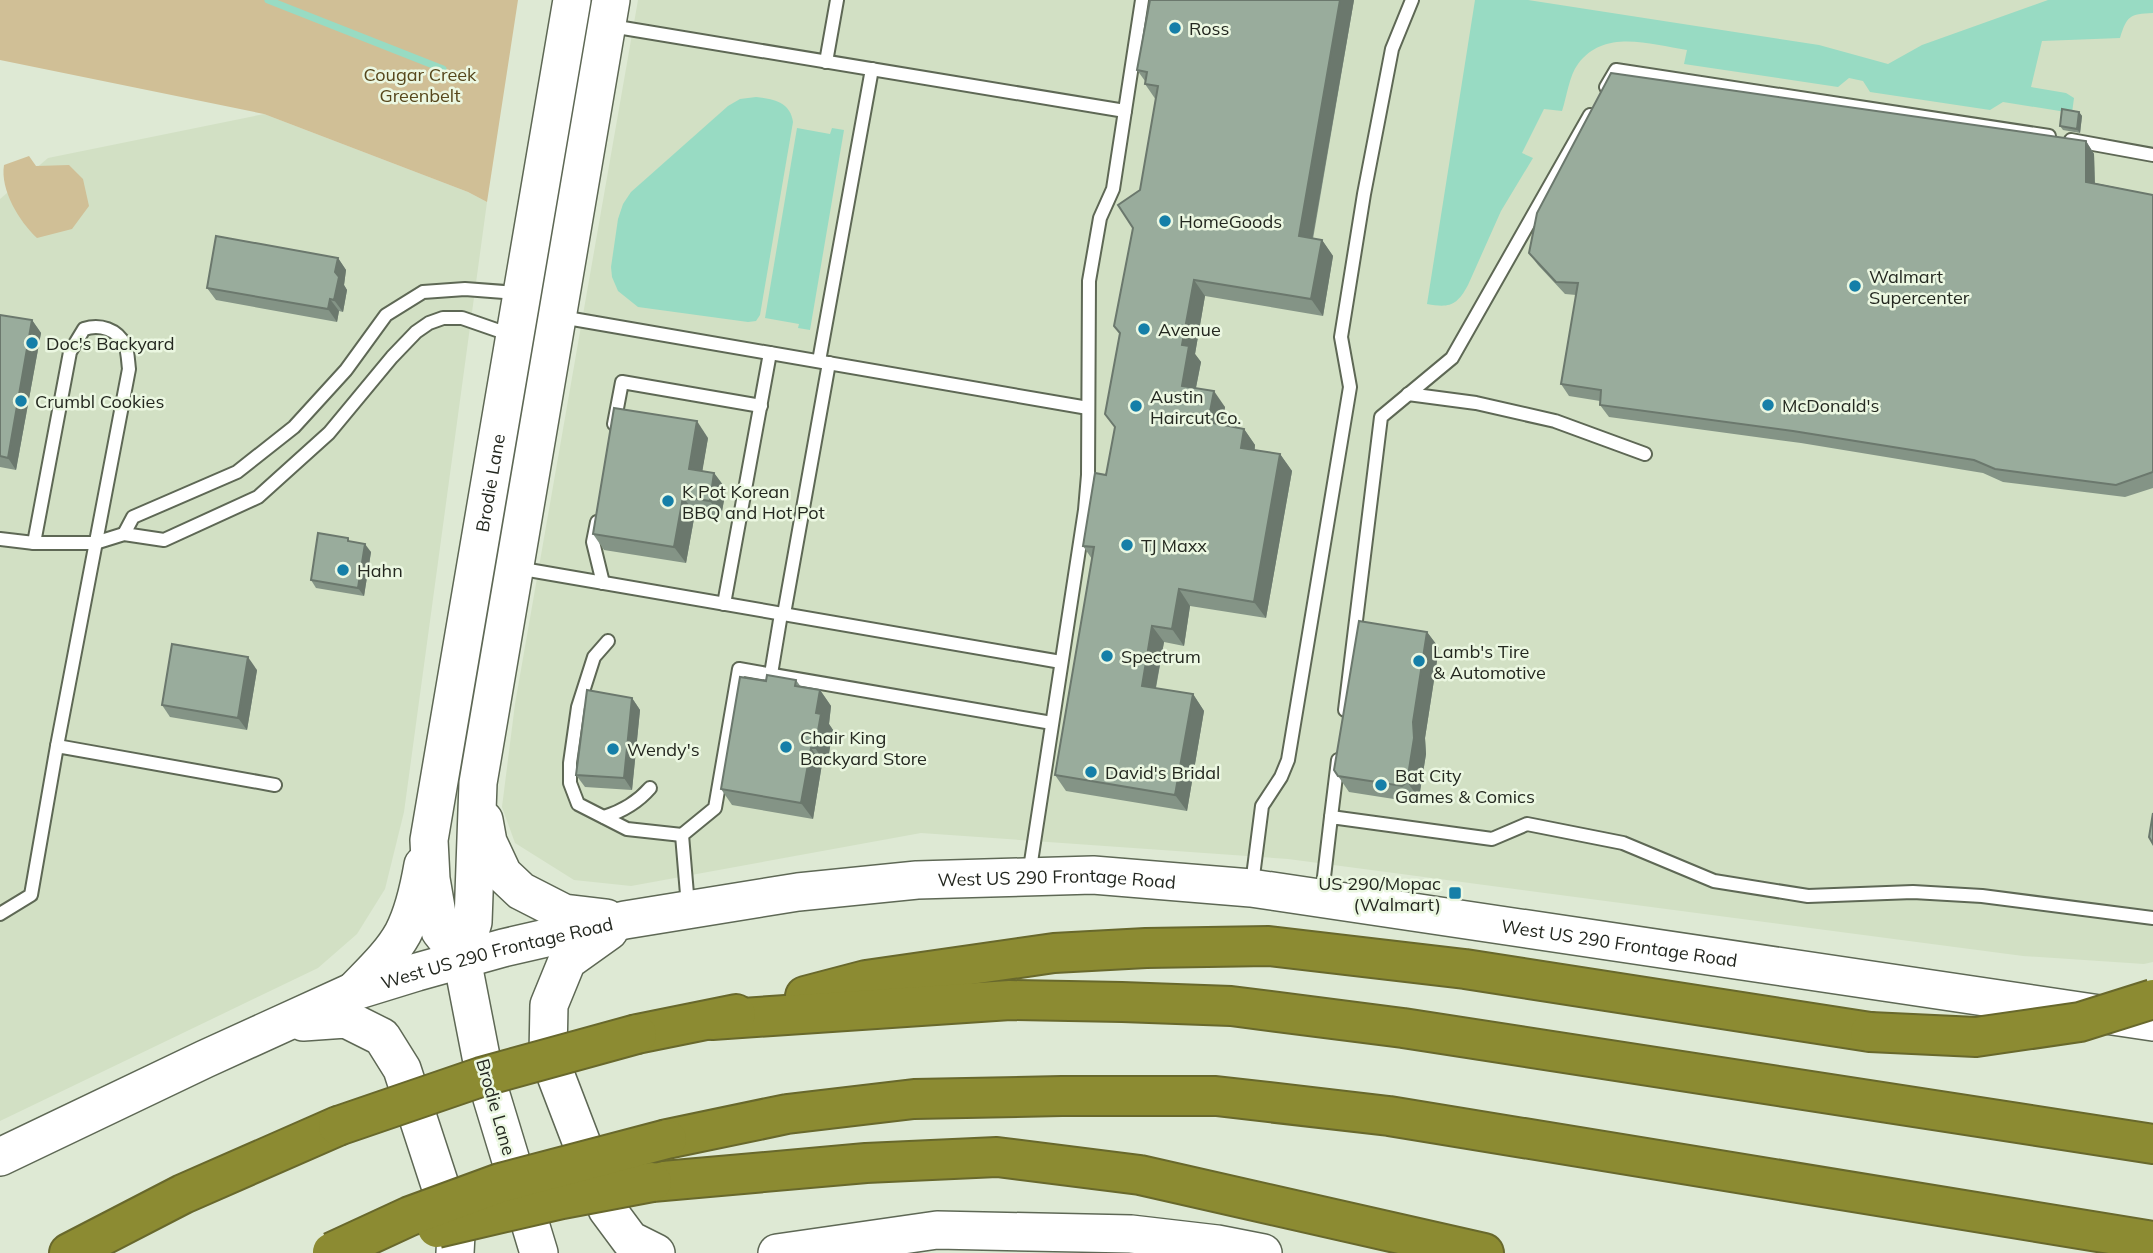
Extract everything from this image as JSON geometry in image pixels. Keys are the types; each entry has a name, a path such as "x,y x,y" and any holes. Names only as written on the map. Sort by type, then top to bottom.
{"highway":[{"path":"69,1253 183,1194 338,1126 481,1077 637,1034 712,1020 866,980 1054,953 1269,946 1518,977 1870,1032 1976,1037 2080,1022 2153,999"},
{"path":"712,1020 1010,1000 1231,1006 1403,1028 2153,1144"},
{"path":"332,1253 410,1216 500,1183 667,1139 787,1114 914,1099 1062,1096 1216,1096 1403,1118 2153,1241"},
{"path":"332,1253 562,1199 652,1182 866,1163 997,1157 1140,1175 1484,1253"}],"main road":[{"name":"Brodie Lane","path":"539,1253 484,1072 462,959 440,931 431,879 429,840 572,0"},
{"name":"Brodie Lane","path":"462,959 473,922 478,783 609,13"},
{"path":"547,146 555,169 555,196 544,265 544,302 546,310 556,316"},
{"path":"478,783 488,842 507,877 522,891 565,913 625,920"},
{"path":"352,992 385,958 402,935 416,899 429,840"},
{"name":"West US 290 Frontage Road","path":"0,1157 352,992 462,959 625,920 798,892 917,880 1093,875 1251,888 2153,1022"},
{"path":"625,920 566,961 549,1005 548,1055 607,1209 629,1240 656,1253"},
{"path":"282,1024 346,1019 382,1037 402,1069 456,1234 455,1253"},
{"path":"777,1253 937,1230 1048,1237 1131,1234 1217,1244 1263,1253"}],"lane":[{"path":"826,62 837,0"},
{"path":"1028,876 1085,510 1088,475 1089,281 1100,218 1113,189 1142,0"},
{"path":"1251,888 1262,806 1281,777 1288,760 1350,387 1341,337 1364,194 1392,49 1412,0"},
{"path":"609,13 826,62 1125,111"},
{"path":"771,674 872,69"},
{"path":"1343,725 1381,417 1452,358 1616,70 2020,131 2153,155"},
{"path":"124,534 133,517 237,472 294,427 346,370 386,315 423,292 465,289 522,293"},
{"path":"556,316 1088,408"},
{"path":"0,539 34,543 95,543 124,534 164,540 258,497 329,433 392,357 416,332 429,323 443,318 462,318 514,336"},
{"path":"0,914 31,895 129,369 125,345 112,330 96,326 84,328 70,352 34,543"},
{"path":"724,604 770,353"},
{"path":"612,436 622,382 761,406"},
{"path":"1408,394 1476,404 1555,421 1645,454"},
{"path":"600,502 593,542 603,583"},
{"path":"514,568 1061,662"},
{"path":"608,641 594,657 578,707 570,783 578,804 627,829 682,835 715,808 739,669 1052,723"},
{"path":"57,746 275,785"},
{"path":"1321,898 1339,751"},
{"path":"604,817 619,813 639,800 650,788"},
{"path":"1331,817 1492,839 1527,824 1623,843 1714,881 1808,896 1913,892 1982,896 2153,918"},
{"path":"682,835 689,910"}],"shaded area":[{"path":"638,0 2153,0 2153,962 2144,964 2023,956 1288,859 921,833 631,886 574,880 515,843 502,807 515,704"},
{"path":"1475,0 1528,0 1819,45 1888,64 1922,45 2048,0 2153,0 2153,13 2130,18 2120,38 2042,41 2031,87 2066,93 2074,98 2072,113 2003,102 1990,110 1870,92 1863,81 1849,78 1838,87 1684,64 1687,50 1644,43 1615,42 1601,46 1589,53 1575,69 1562,111 1544,109 1522,153 1533,158 1501,211 1464,292 1452,304 1427,304"},
{"path":"756,97 785,106 793,122 760,315 756,321 748,322 638,307 618,291 612,277 618,219 623,204 631,192 728,106 740,99"},
{"path":"264,114 468,192 487,202 404,812 385,889 357,934 318,968 0,1121 0,199 48,158"},
{"path":"797,128 830,134 832,128 844,130 810,330 798,328 799,324 765,318"}],"green space":[{"name":"Cougar Creek Greenbelt","path":"0,0 518,0 487,202 468,192 264,114 0,60"},
{"path":"29,156 36,166 69,165 83,179 89,206 72,229 37,238 12,205 5,185 4,165"}],"building":[{"path":"1150,0 1340,0 1299,236 1322,240 1311,299 1194,280 1182,345 1189,346 1182,386 1214,391 1208,422 1244,429 1241,448 1280,454 1254,602 1179,589 1172,629 1152,626 1142,686 1193,694 1175,795 1055,775 1094,547 1083,546 1095,473 1106,475 1115,427 1105,414 1120,333 1114,326 1133,228 1118,205 1140,190 1158,86 1145,84 1147,72 1137,70"},
{"name":"Walmart Supercenter","path":"1611,73 2086,141 2086,182 2153,195 2153,472 2116,485 1995,469 1974,460 1793,431 1600,405 1601,390 1561,384 1578,283 1556,282 1529,253 1537,213"},
{"path":"2062,109 2079,112 2077,129 2060,126"},
{"path":"216,236 338,258 335,272 339,277 334,300 330,299 328,309 207,288"},
{"path":"0,315 32,320 8,458 0,456"},
{"name":"K Pot Korean BBQ and Hot Pot","path":"614,408 697,421 689,469 714,473 710,501 683,497 674,547 593,534"},
{"name":"Hahn","path":"318,533 365,544 358,588 311,580"},
{"path":"1359,621 1427,632 1407,782 1402,786 1338,776 1334,770"},
{"path":"172,644 248,657 238,718 162,705"},
{"name":"Chair King Backyard Store","path":"767,675 796,680 795,686 820,690 816,713 821,714 815,748 811,748 801,803 721,789 740,677 766,681"},
{"name":"Wendy's","path":"587,690 632,698 624,778 576,775"},
{"path":"2153,813 2153,844 2149,837"}],"waterway":[{"path":"268,0 443,69"}],"place":[{"name":"Ross","path":"1175,28"},
{"name":"HomeGoods","path":"1165,221"},
{"name":"Walmart Supercenter","path":"1855,286"},
{"name":"Avenue","path":"1144,329"},
{"name":"Doc's Backyard","path":"32,343"},
{"name":"Crumbl Cookies","path":"21,401"},
{"name":"McDonald's","path":"1768,405"},
{"name":"Austin Haircut Co.","path":"1136,406"},
{"name":"K Pot Korean BBQ and Hot Pot","path":"668,501"},
{"name":"TJ Maxx","path":"1127,545"},
{"name":"Hahn","path":"343,570"},
{"name":"Spectrum","path":"1107,656"},
{"name":"Lamb's Tire & Automotive","path":"1419,661"},
{"name":"Chair King Backyard Store","path":"786,747"},
{"name":"Wendy's","path":"613,749"},
{"name":"David's Bridal","path":"1091,772"},
{"name":"Bat City Games & Comics","path":"1381,785"},
{"name":"US 290/Mopac (Walmart)","path":"1455,893"}]}
